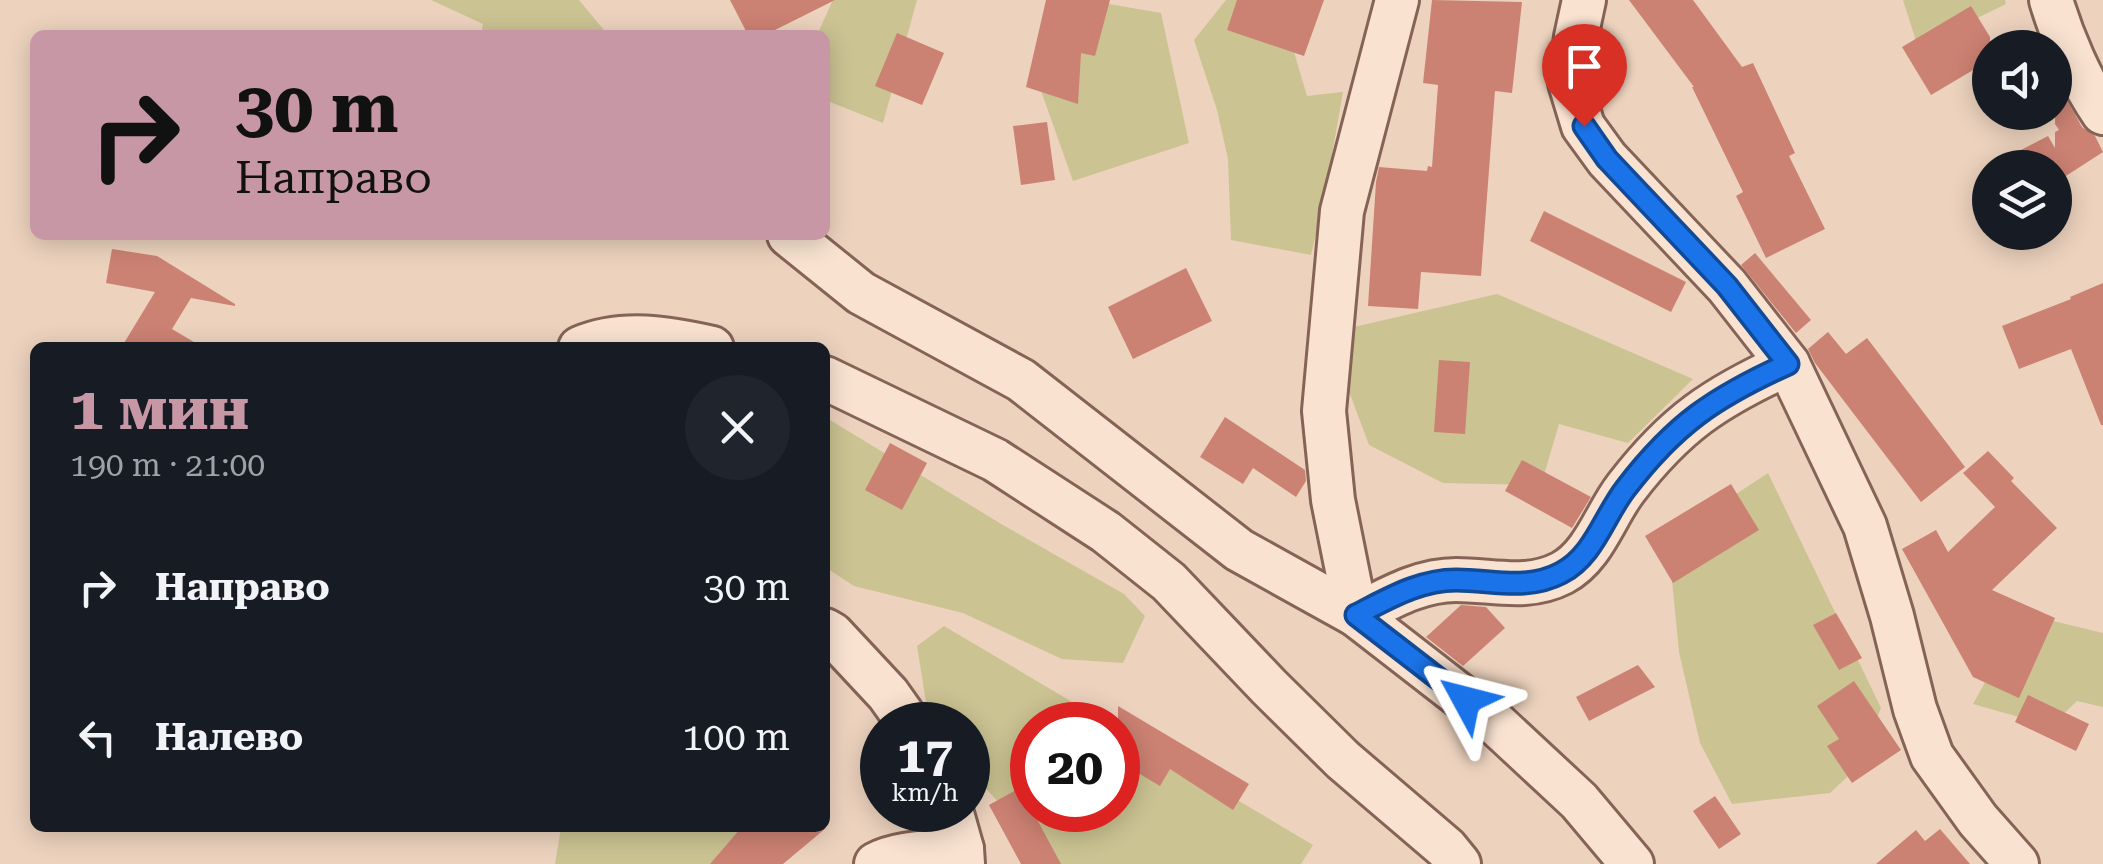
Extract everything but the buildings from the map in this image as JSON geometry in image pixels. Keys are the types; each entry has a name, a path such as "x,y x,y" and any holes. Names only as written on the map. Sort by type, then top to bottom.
{"lane":[{"path":"1356,615 1334,500 1324,411 1342,211 1398,0"},
{"path":"1584,0 1570,83 1584,126 1607,159 1727,286 1788,364 1865,526 1915,709 1932,756 1978,820 2018,864"},
{"path":"2051,0 2103,113"},
{"path":"795,240 862,293 1020,380 1239,550 1356,615 1494,722 1580,802 1632,864"},
{"path":"593,342 630,337 687,342"},
{"path":"1356,615 1411,587 1454,580 1514,585 1564,572 1600,533 1623,492 1665,440 1714,402 1788,364"},
{"path":"830,380 995,460 1106,532 1169,582 1343,760 1446,848 1459,864"},
{"path":"830,633 894,702"},
{"path":"876,864 959,841"}],"shaded area":[{"path":"431,0 579,0 604,30 482,30 483,24"},
{"path":"833,0 917,0 883,123 830,102 830,30 819,30"},
{"path":"1086,0 1161,13 1189,143 1073,181 1034,71"},
{"path":"1226,0 1245,0 1289,35 1307,96 1343,92 1311,255 1231,240 1228,159 1194,40"},
{"path":"1903,0 2005,0 2006,4 1918,47"},
{"path":"1497,294 1693,379 1628,443 1559,424 1541,485 1443,483 1369,445 1344,378 1354,327"},
{"path":"830,420 1124,594 1145,616 1123,663 1062,659 963,613 854,586 830,570"},
{"path":"1768,473 1881,708 1859,766 1830,793 1732,804 1700,743 1679,652 1668,539"},
{"path":"2024,612 2103,633 2103,707 2077,701 2051,726 1973,704"},
{"path":"944,626 1072,702 1010,702 1010,814 990,793 990,702 926,702 917,646"},
{"path":"1140,742 1313,845 1301,864 1057,864 1027,832 1140,832"},
{"path":"560,832 771,832 753,864 555,864"}],"route":[{"path":"1466,700 1356,615 1411,587 1454,580 1514,585 1564,572 1600,533 1623,492 1665,440 1722,397 1788,364 1727,286 1607,159 1584,126"}]}
